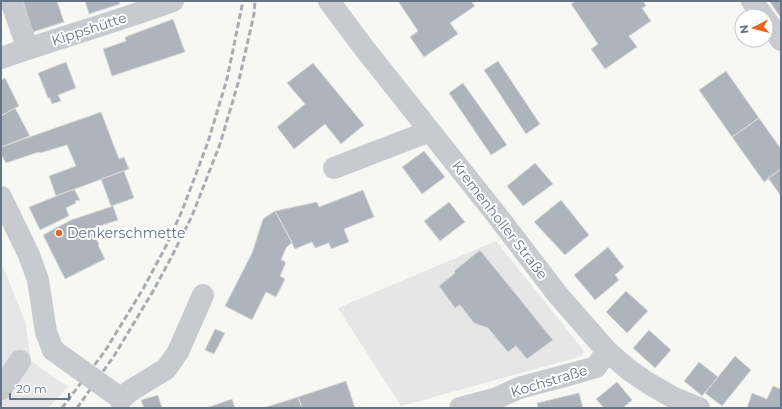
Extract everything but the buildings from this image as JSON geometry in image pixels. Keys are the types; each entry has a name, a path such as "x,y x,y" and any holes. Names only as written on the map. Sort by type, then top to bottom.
{"street":[{"path":"11,1 28,49"},
{"name":"Kippshütte","path":"1,58 173,1"},
{"name":"Kremenholler Straße","path":"329,1 360,43 558,295 607,351 629,370 648,383 674,398 698,408"},
{"path":"774,31 781,40"},
{"path":"334,168 430,131"},
{"path":"1,197 38,280 46,332 53,350 120,401 130,391 166,369 178,352 203,295"},
{"name":"Kochstraße","path":"460,408 497,398 519,388 575,374 596,367 607,351"},
{"path":"1,389 20,361"}],"shaded area":[{"path":"496,241 584,351 582,356 401,406 338,308"},
{"path":"1,262 25,321 31,361 68,387 48,408 1,408"}],"railway":[{"path":"62,408 105,351 143,289 165,248 182,211 208,142 227,79 243,1"},
{"path":"77,408 114,356 152,293 192,216 220,144 239,80 254,14 255,1"}],"place":[{"name":"Denkerschmette","path":"59,233"}]}
